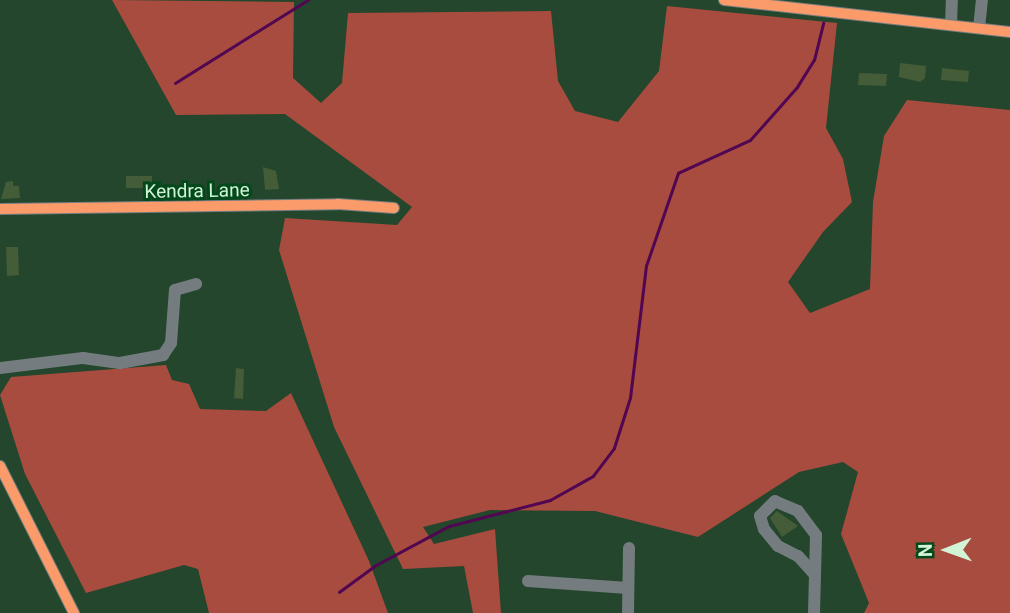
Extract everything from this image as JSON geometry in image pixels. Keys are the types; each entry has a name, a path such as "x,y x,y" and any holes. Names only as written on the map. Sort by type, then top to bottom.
{"street":[{"path":"724,0 1010,32"},
{"path":"951,25 952,0"},
{"path":"979,28 982,0"},
{"name":"Kendra Lane","path":"0,209 338,204 394,208"},
{"path":"0,368 83,358 120,363 170,351 175,290 196,284"},
{"path":"0,466 75,613"},
{"path":"814,575 798,556 778,546 760,521 762,513 775,501 788,503 810,523 817,549 814,613"},
{"path":"628,613 629,548"},
{"path":"798,556 817,549"},
{"path":"528,581 628,589"}],"shaded area":[{"path":"112,0 294,2 293,78 321,103 342,83 348,13 551,11 558,81 575,111 618,122 659,71 667,6 837,23 826,128 843,159 852,202 823,232 788,282 810,313 870,289 873,202 884,136 907,100 1010,110 1010,613 864,613 869,603 841,534 858,472 843,462 799,472 698,537 595,511 490,510 423,527 434,544 495,529 501,613 473,613 464,566 403,569 334,427 279,250 285,218 397,225 412,207 285,114 176,115"},
{"path":"166,365 172,380 189,384 200,409 266,411 291,393 369,561 388,613 209,613 198,569 184,565 86,593 25,474 0,395 11,377"}],"building":[{"path":"900,63 926,66 925,78 920,82 899,77"},
{"path":"942,68 969,71 968,82 941,80"},
{"path":"859,73 887,74 886,86 858,85"},
{"path":"263,167 276,171 279,189 265,190"},
{"path":"126,176 152,176 152,188 126,188"},
{"path":"13,181 13,186 19,186 20,198 1,199 6,182"},
{"path":"6,247 18,247 19,275 7,276"},
{"path":"236,368 244,369 243,399 234,398"},
{"path":"777,511 798,526 782,537 770,518"}],"waterway":[{"path":"175,83 308,0"},
{"path":"339,592 376,565 449,526 550,500 593,476 614,448 630,398 646,266 678,173 750,140 797,87 814,60 823,23"}],"cycle path":[{"path":"724,0 1010,32"},
{"path":"0,209 338,204 394,208"},
{"path":"0,466 74,613"}]}
